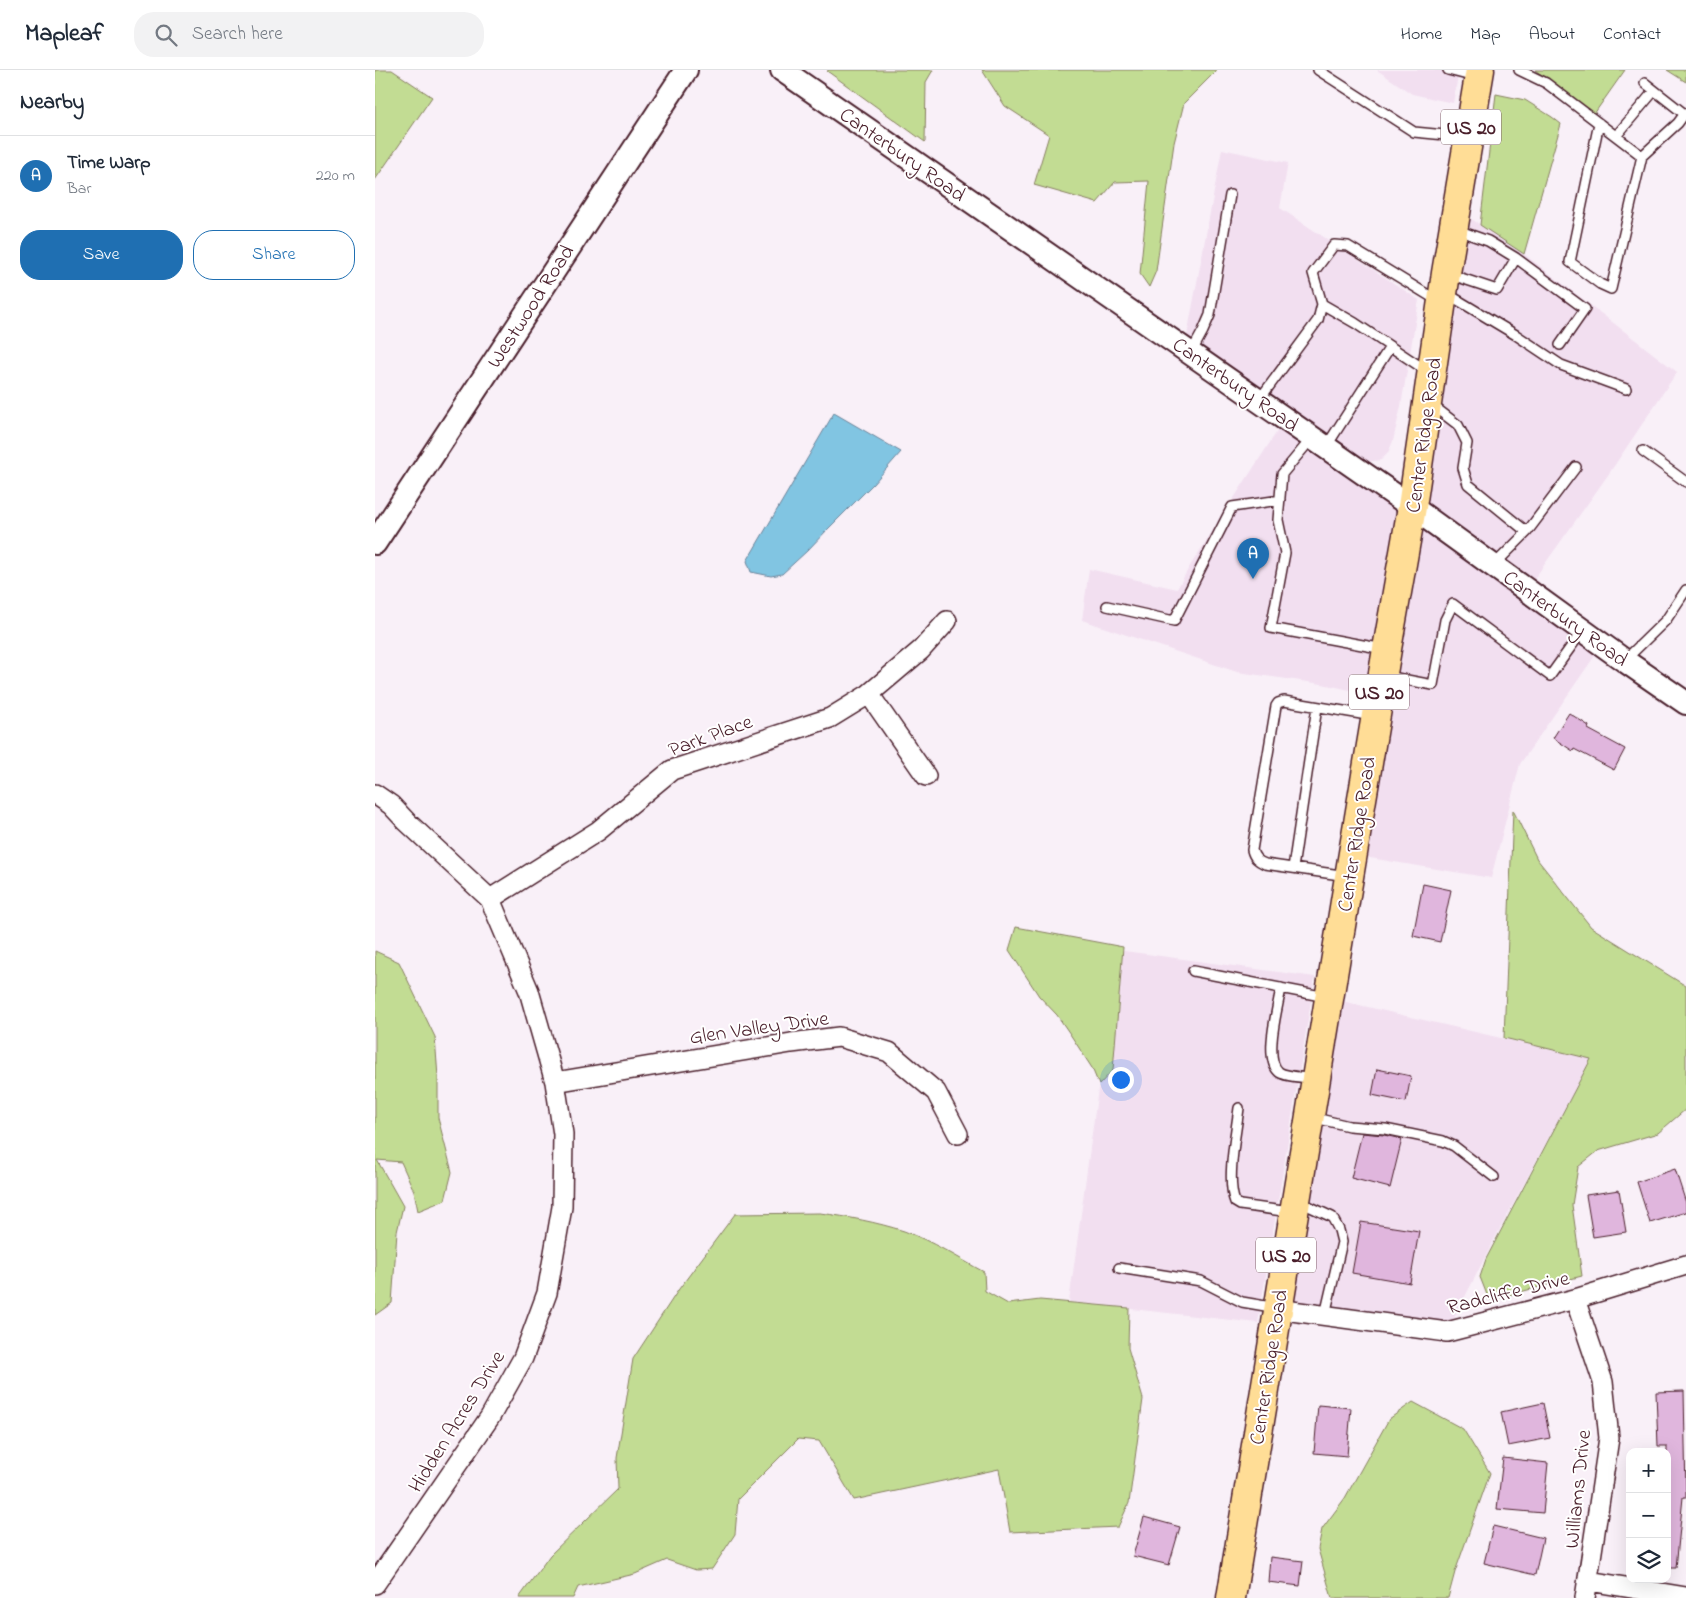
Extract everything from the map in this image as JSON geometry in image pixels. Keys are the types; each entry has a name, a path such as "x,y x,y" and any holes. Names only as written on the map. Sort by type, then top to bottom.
{"main road":[{"name":"Center Ridge Road","path":"1231,1598 1375,716 1412,507 1444,290 1479,74"}],"street":[{"name":"Westwood Road","path":"375,543 686,70"},
{"name":"Canterbury Road","path":"782,70 1412,507 1625,661 1686,702"},
{"name":"Park Place","path":"489,899 598,831 672,770 830,718 869,694 921,650 947,621"},
{"path":"869,694 926,776"},
{"name":"Hidden Acres Drive","path":"375,794 391,805 489,899 529,991 555,1082 563,1134 562,1207 547,1294 523,1358 490,1417 375,1584"},
{"name":"Glen Valley Drive","path":"555,1082 791,1043 839,1037 889,1052 936,1092 958,1134"},
{"name":"Radcliffe Drive","path":"1277,1308 1447,1332 1575,1299 1686,1265"},
{"name":"Williams Drive","path":"1575,1299 1603,1382 1609,1438 1587,1590"},
{"path":"1587,1590 1686,1597"}],"lane":[{"path":"1318,70 1413,132 1469,138"},
{"path":"1449,70 1479,74"},
{"path":"1519,70 1546,83 1643,156"},
{"path":"1599,123 1570,262 1600,284 1611,289 1643,156 1683,116 1682,112 1645,83"},
{"path":"1616,136 1654,91"},
{"path":"1191,353 1210,315 1230,196"},
{"path":"1455,229 1488,240 1516,258 1585,309 1560,346"},
{"path":"1258,400 1318,320 1322,304 1313,273 1334,245 1348,246 1444,290 1516,334 1561,365 1626,389"},
{"path":"1444,290 1497,290 1516,258"},
{"path":"1322,304 1355,323 1432,374"},
{"path":"1387,649 1271,628 1285,553 1278,520 1283,474 1319,442 1390,347"},
{"path":"1428,402 1458,424 1467,443 1463,468 1468,484 1527,532"},
{"path":"1643,451 1686,482"},
{"path":"1493,566 1527,532 1576,467"},
{"path":"1107,606 1174,621 1232,507 1280,500"},
{"path":"1625,661 1666,620 1686,590"},
{"path":"1382,676 1433,686 1445,620 1453,604 1550,676 1583,630"},
{"path":"1349,877 1265,864 1253,856 1252,850 1275,706 1284,701 1375,716"},
{"path":"1293,868 1317,707"},
{"path":"1193,971 1329,998"},
{"path":"1281,988 1272,1044 1274,1066 1281,1074 1315,1079"},
{"path":"1239,1108 1231,1175 1232,1196 1235,1202 1240,1205 1294,1207 1332,1217 1339,1230 1343,1242 1325,1315"},
{"path":"1309,1117 1349,1126 1401,1132 1443,1142 1454,1146 1495,1177"},
{"path":"1119,1268 1201,1281 1242,1302 1277,1308"}],"shaded area":[{"path":"1377,70 1459,70 1453,103 1412,94"},
{"path":"1222,149 1288,163 1280,208 1419,300 1401,406 1393,441 1388,453 1381,460 1366,462 1186,341"},
{"path":"1458,210 1524,254 1677,372 1608,475 1527,589 1603,644 1520,764 1491,878 1352,855"},
{"path":"1278,430 1324,454 1402,513 1369,694 1322,684 1237,672 1082,620 1089,569 1177,589"},
{"path":"1117,950 1315,977 1258,1323 1069,1302"},
{"path":"1329,998 1591,1059 1447,1332 1277,1309"}],"green space":[{"path":"375,70 392,70 432,97 375,180"},
{"path":"933,70 926,82 925,142 827,71"},
{"path":"982,70 1217,70 1184,103 1174,143 1156,271 1149,287 1140,274 1149,181 1115,182 1097,203 1034,185 1049,135 1005,106"},
{"path":"1535,70 1625,70 1594,114"},
{"path":"1667,70 1686,70 1686,82"},
{"path":"1496,94 1525,100 1561,124 1524,254 1480,225"},
{"path":"1513,810 1537,859 1591,927 1686,986 1686,1109 1658,1133 1598,1151 1578,1167 1572,1205 1582,1276 1489,1300 1480,1277 1486,1259 1591,1059 1504,1038"},
{"path":"1016,927 1123,947 1113,1070 1099,1085 1092,1068 1070,1034 1057,1015 1039,996 1009,950"},
{"path":"375,951 399,962 435,1037 438,1077 438,1118 452,1172 445,1200 418,1211 414,1191 401,1162 377,1160 403,1206 397,1232 392,1303 375,1315"},
{"path":"820,1213 883,1225 925,1240 984,1272 985,1291 1008,1304 1040,1300 1129,1308 1128,1348 1143,1399 1129,1503 1118,1527 1010,1532 999,1469 854,1500 819,1441 798,1439 738,1499 735,1534 712,1569 696,1570 667,1560 635,1574 578,1587 573,1598 519,1598 550,1555 618,1489 617,1458 633,1359 679,1289 735,1214"},
{"path":"1413,1402 1463,1429 1490,1473 1455,1572 1448,1598 1332,1598 1318,1549 1322,1529 1345,1498 1389,1419"}],"water":[{"path":"834,413 901,452 873,484 782,574 771,576 751,572 747,561"}],"building":[{"path":"1569,713 1589,726 1588,729 1625,749 1614,770 1574,749 1573,751 1553,738"},
{"path":"1423,884 1451,890 1440,942 1413,936"},
{"path":"1377,1069 1411,1076 1406,1102 1372,1095"},
{"path":"1362,1133 1402,1139 1390,1188 1351,1178"},
{"path":"1675,1169 1686,1203 1686,1212 1650,1223 1637,1182"},
{"path":"1619,1190 1626,1232 1593,1237 1586,1195"},
{"path":"1361,1222 1419,1231 1410,1283 1352,1273"},
{"path":"1684,1391 1686,1497 1683,1497 1676,1568 1671,1568 1671,1448 1658,1446 1656,1392"},
{"path":"1543,1403 1550,1438 1508,1446 1501,1412"},
{"path":"1318,1405 1351,1408 1347,1456 1314,1453"},
{"path":"1503,1458 1548,1463 1543,1513 1497,1509"},
{"path":"1144,1517 1180,1527 1169,1565 1133,1556"},
{"path":"1493,1526 1543,1538 1535,1575 1484,1563"},
{"path":"1270,1557 1303,1561 1300,1586 1268,1582"}],"place":[{"name":"Time Warp","path":"1253,579"}]}
